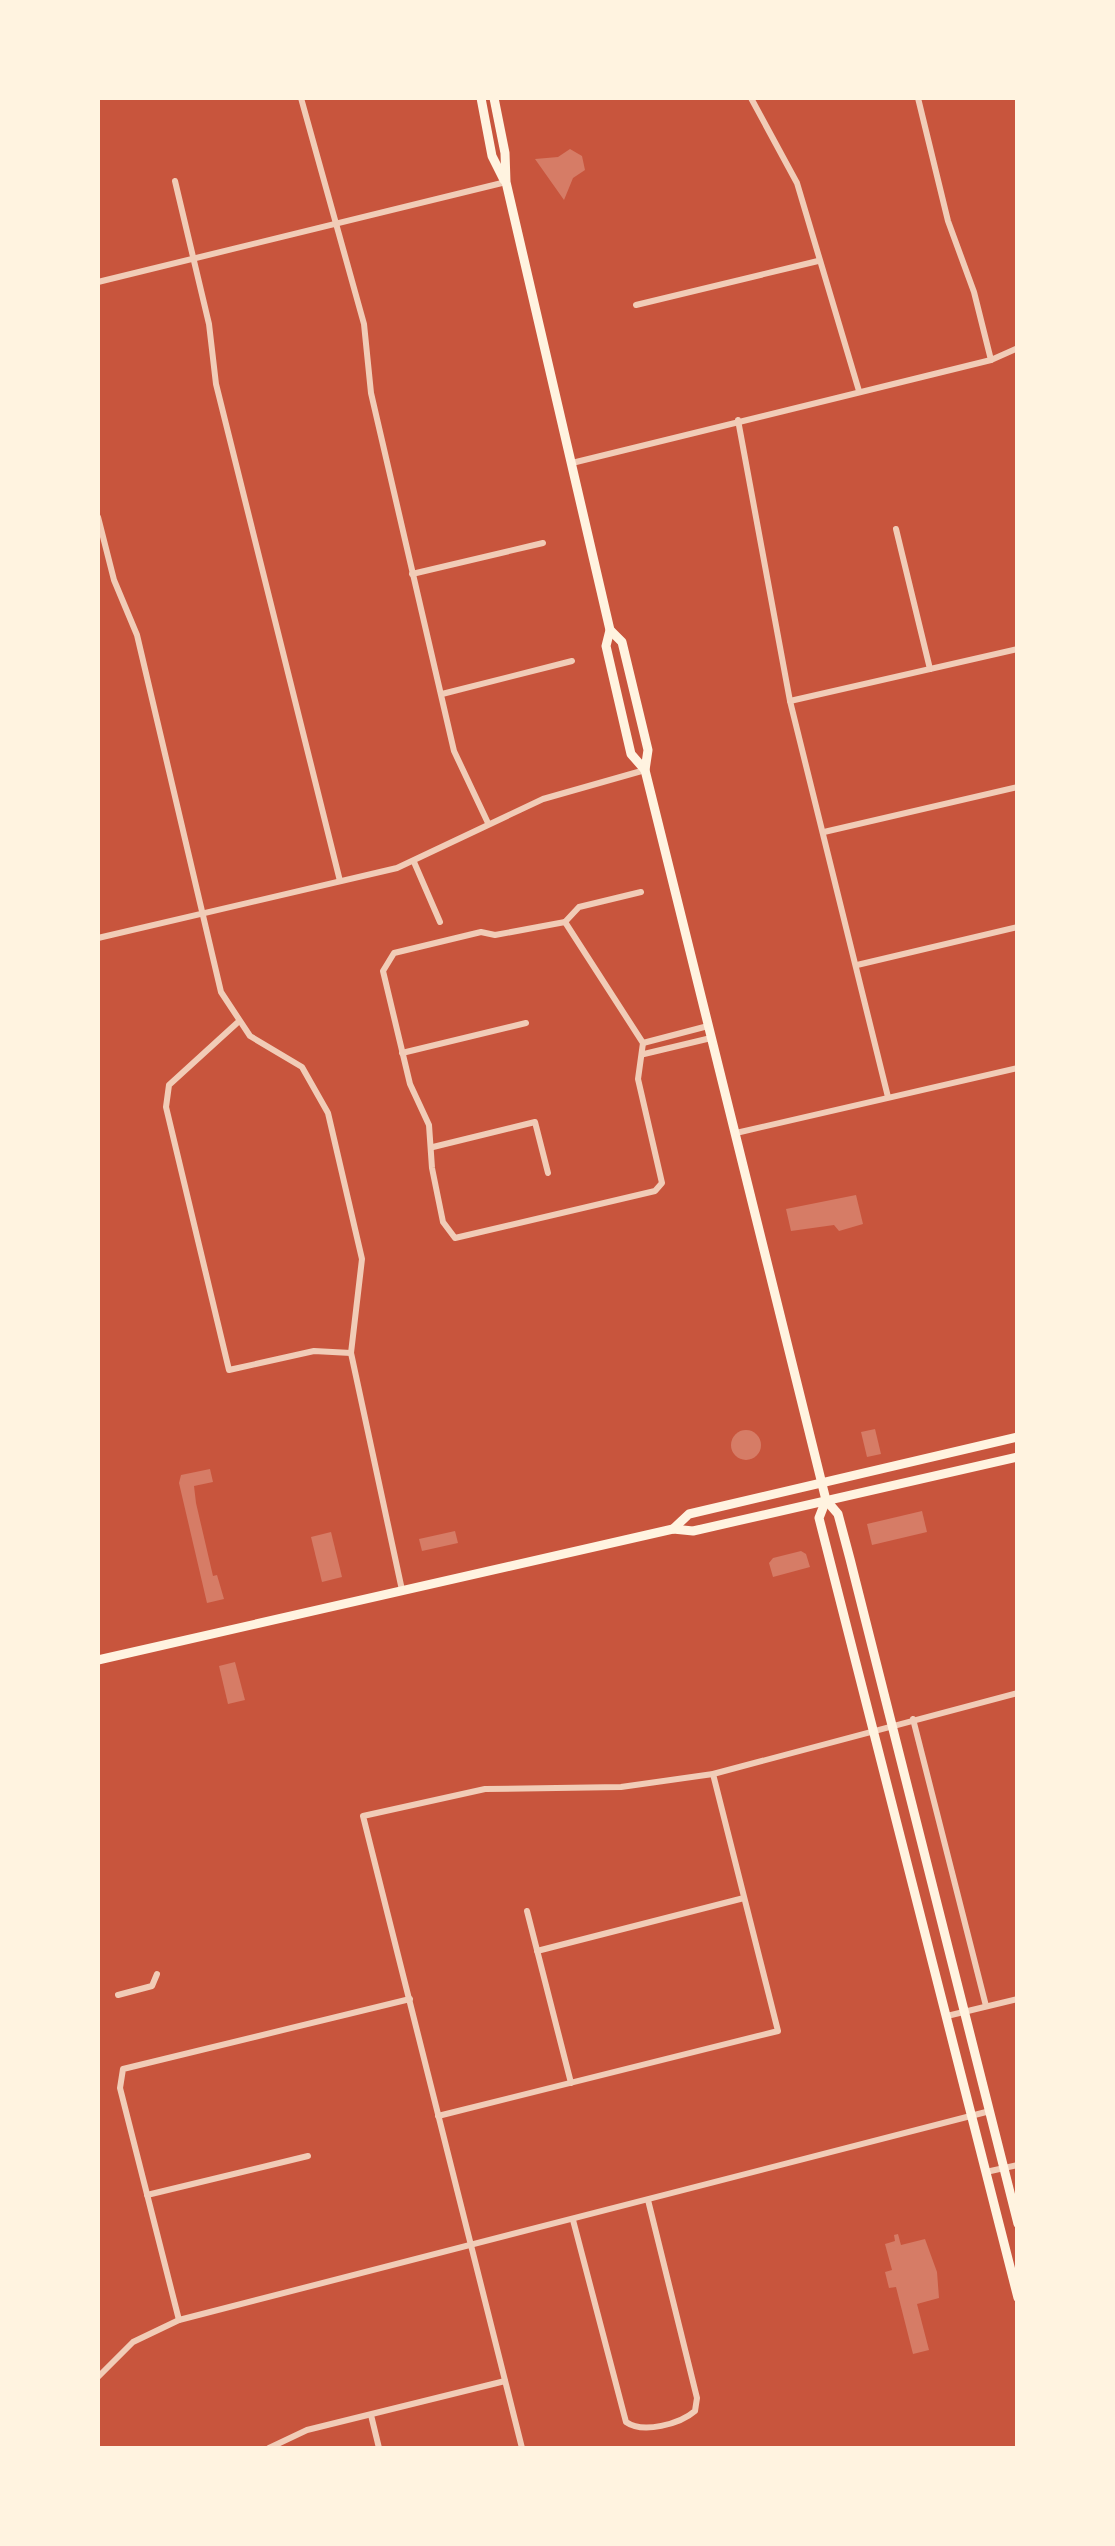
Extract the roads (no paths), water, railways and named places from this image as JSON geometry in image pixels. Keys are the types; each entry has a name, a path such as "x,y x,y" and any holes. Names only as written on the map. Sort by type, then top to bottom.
{"main road":[{"path":"506,182 492,156 481,99 494,98 506,153 506,182 610,630 606,646 630,750 645,770 826,1500 838,1514 1018,2224"},
{"path":"610,630 622,642 648,750 645,770"},
{"path":"673,1529 689,1514 1018,1436"},
{"path":"98,1660 673,1529 693,1531 1018,1457"},
{"path":"826,1500 819,1518 1018,2298"}],"street":[{"path":"300,98 364,324 371,393 454,751 488,823"},
{"path":"751,98 798,182 858,391"},
{"path":"918,98 948,221 974,292 991,360"},
{"path":"175,181 210,324 216,384 340,880"},
{"path":"98,282 506,182"},
{"path":"636,304 818,261"},
{"path":"572,462 991,360 1018,348"},
{"path":"738,420 790,701 888,1097"},
{"path":"98,517 114,580 136,635 221,992 238,1023 262,1044 302,1067 322,1096 362,1258 351,1353 402,1590"},
{"path":"896,529 930,669"},
{"path":"412,574 543,542"},
{"path":"790,701 1018,649"},
{"path":"442,694 572,661"},
{"path":"98,938 414,862 488,823 561,793 645,770"},
{"path":"824,832 1018,787"},
{"path":"414,862 440,922"},
{"path":"564,922 642,1043 644,1054 638,1079 662,1183 655,1190 456,1238 444,1222 432,1168 430,1125 410,1084 383,970 394,953 481,932 495,935 564,922 579,907 641,892"},
{"path":"857,965 1018,927"},
{"path":"238,1023 169,1085 166,1107 229,1370 314,1351 351,1353"},
{"path":"402,1053 526,1024"},
{"path":"642,1043 711,1031"},
{"path":"644,1054 711,1031"},
{"path":"736,1133 1018,1068"},
{"path":"433,1148 535,1122 548,1173"},
{"path":"522,2448 363,1816 485,1788 634,1786 714,1774 1018,1692"},
{"path":"913,1720 986,2006"},
{"path":"438,2116 778,2031 714,1774"},
{"path":"537,1951 744,1898"},
{"path":"527,1911 571,2083"},
{"path":"118,1995 152,1986 157,1974"},
{"path":"179,2320 120,2088 123,2069 410,1999"},
{"path":"947,2016 1018,1999"},
{"path":"98,2377 133,2342 179,2320 990,2111"},
{"path":"147,2196 308,2156"},
{"path":"986,2172 1018,2165"},
{"path":"574,2220 626,2422 644,2428 687,2417 696,2410 697,2398 648,2200"},
{"path":"269,2448 307,2430 505,2382"},
{"path":"371,2415 378,2448"}]}
